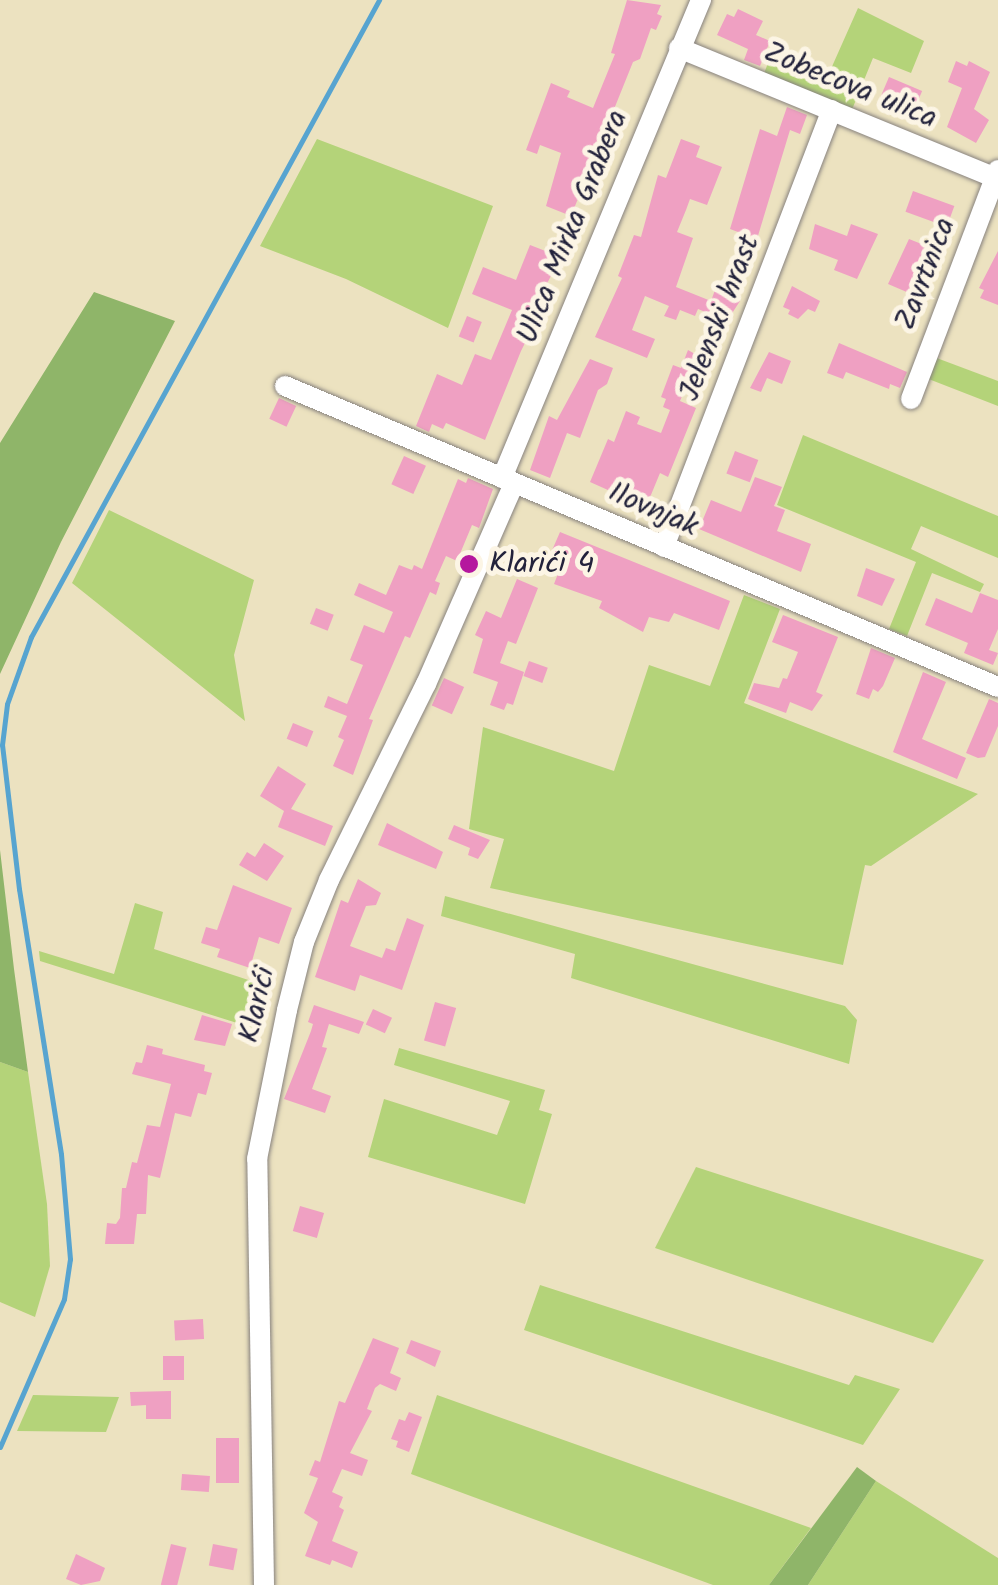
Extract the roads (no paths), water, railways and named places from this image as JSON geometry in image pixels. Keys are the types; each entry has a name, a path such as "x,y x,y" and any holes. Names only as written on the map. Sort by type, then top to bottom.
{"street":[{"name":"Ulica Mirka Grabera","path":"508,481 701,0"},
{"name":"Zobecova ulica","path":"680,48 997,176"},
{"name":"Jelenski hrast","path":"664,547 832,110"},
{"name":"Zavrtnica","path":"911,400 997,176"},
{"name":"Ilovnjak","path":"285,386 998,687"},
{"name":"Klarići","path":"264,1585 257,1159 287,1010 318,906 426,684 508,481"}],"waterway":[{"path":"0,1447 64,1299 70,1259 61,1154 19,889 2,745 7,704 31,637 379,0"}],"place":[{"name":"Klarići 4","path":"469,564"}]}
